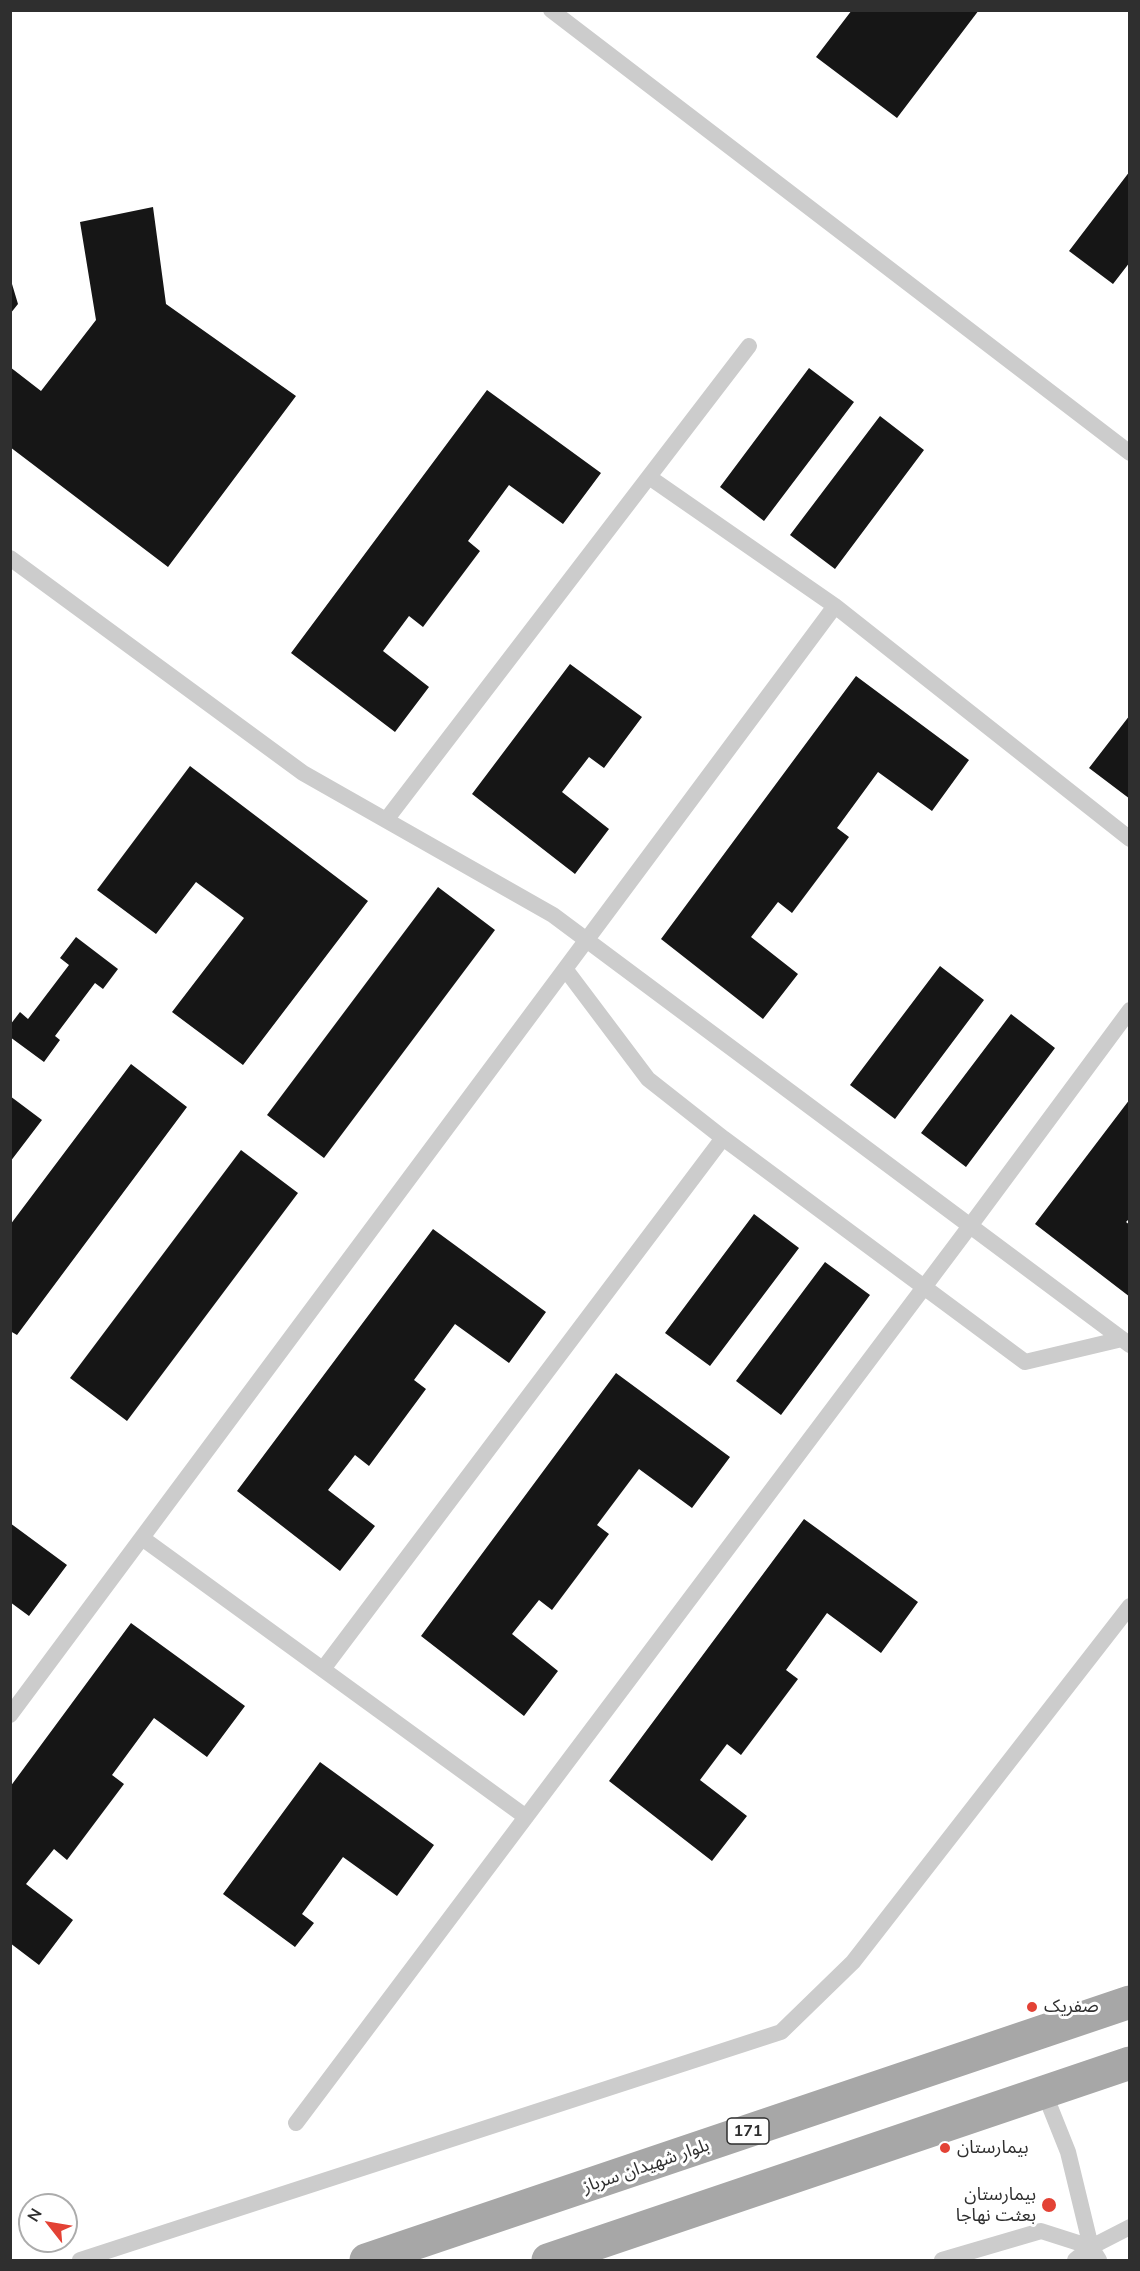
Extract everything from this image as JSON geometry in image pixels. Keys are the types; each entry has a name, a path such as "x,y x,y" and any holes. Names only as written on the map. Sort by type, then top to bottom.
{"main road":[{"name":"بلوار شهیدان سرباز","path":"366,2260 1130,2002"},
{"path":"548,2260 1130,2063"}],"lane":[{"path":"551,10 1130,453"},
{"path":"386,820 749,346"},
{"path":"649,477 835,606 1130,839"},
{"path":"10,558 303,773 553,915 1126,1342"},
{"path":"10,1715 835,606"},
{"path":"566,970 648,1079 723,1138 1025,1362 1126,1342"},
{"path":"296,2123 1130,1010"},
{"path":"323,1669 723,1138"},
{"path":"142,1538 526,1817"},
{"path":"80,2260 782,2032 853,1962 1130,1606"},
{"path":"1044,2092 1068,2152 1095,2254"},
{"path":"1075,2260 1095,2254 1130,2227"},
{"path":"942,2260 1041,2231 1095,2254"}],"building":[{"path":"852,10 979,10 897,118 816,57"},
{"path":"1130,171 1130,262 1113,284 1069,251"},
{"path":"153,207 166,304 296,396 168,567 10,447 10,367 41,391 96,320 80,222"},
{"path":"12,284 18,304 10,314 10,285"},
{"path":"809,368 854,402 764,521 720,487"},
{"path":"487,390 601,473 563,524 509,485 468,541 480,551 423,627 409,616 383,651 429,687 395,732 291,653"},
{"path":"880,416 924,450 835,569 790,535"},
{"path":"570,664 642,717 604,768 589,757 562,792 609,829 575,874 472,794"},
{"path":"856,676 969,760 932,811 878,772 837,828 849,837 792,913 778,902 751,937 798,974 763,1019 661,939"},
{"path":"1130,715 1130,799 1089,768"},
{"path":"190,766 368,901 243,1065 172,1012 244,918 196,882 156,934 97,890"},
{"path":"438,887 495,930 324,1158 267,1115"},
{"path":"76,937 118,969 103,989 95,983 55,1036 60,1040 44,1062 10,1037 10,1025 20,1012 28,1019 69,965 60,958"},
{"path":"940,966 984,1000 895,1119 850,1085"},
{"path":"1011,1014 1055,1048 966,1167 921,1133"},
{"path":"131,1064 187,1107 17,1335 10,1331 10,1225"},
{"path":"10,1096 42,1120 10,1162"},
{"path":"1130,1099 1130,1218 1126,1222 1130,1225 1130,1297 1035,1224"},
{"path":"241,1150 298,1193 127,1421 70,1378"},
{"path":"754,1214 799,1248 710,1366 665,1333"},
{"path":"433,1229 546,1312 509,1363 455,1324 414,1380 426,1389 369,1466 355,1455 328,1490 375,1526 340,1571 237,1491"},
{"path":"825,1262 870,1295 781,1415 736,1381"},
{"path":"616,1373 730,1457 692,1508 639,1469 597,1525 609,1534 552,1610 539,1600 512,1634 558,1671 524,1716 421,1636"},
{"path":"804,1519 918,1602 881,1653 827,1613 786,1670 798,1679 741,1755 727,1744 700,1780 747,1816 712,1861 609,1781"},
{"path":"10,1523 67,1565 29,1616 10,1602"},
{"path":"131,1623 245,1706 207,1757 154,1718 112,1775 124,1784 67,1860 54,1849 26,1884 73,1920 39,1965 10,1943 10,1787"},
{"path":"320,1762 434,1845 397,1896 343,1857 302,1914 314,1923 295,1947 223,1894"}],"place":[{"name":"صفریک","path":"1032,2007"},
{"name":"بیمارستان","path":"945,2148"},
{"name":"بیمارستان بعثت نهاجا","path":"1049,2205"}]}
